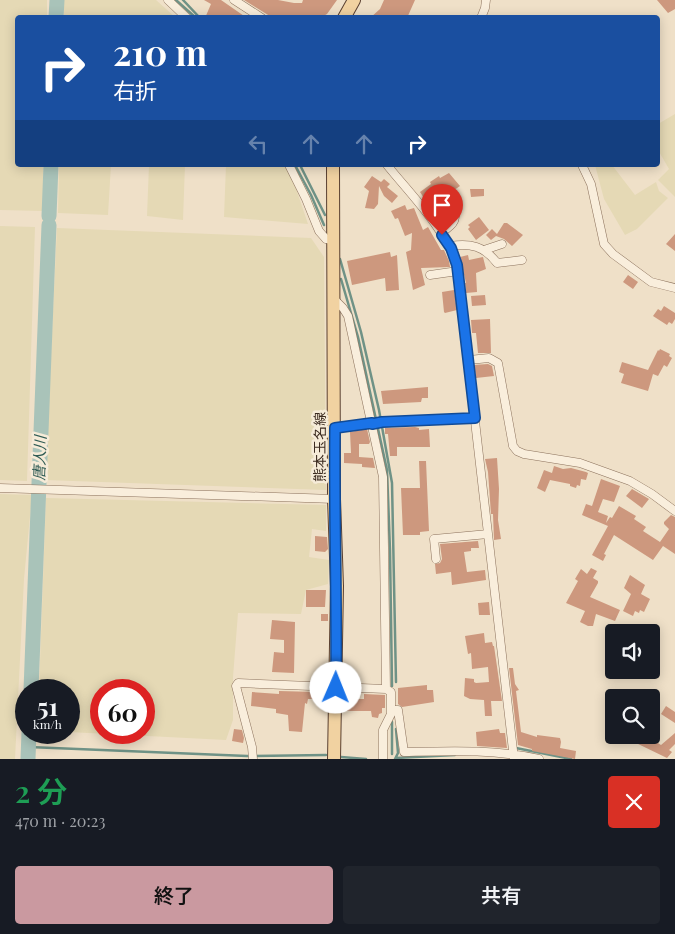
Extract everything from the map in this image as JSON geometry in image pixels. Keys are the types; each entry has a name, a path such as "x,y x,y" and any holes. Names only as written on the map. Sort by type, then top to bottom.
{"main road":[{"path":"346,15 354,0"},
{"name":"熊本玉名線","path":"334,167 334,499 337,586 334,759"}],"street":[{"path":"168,0 184,15"},
{"path":"176,7 182,0"},
{"path":"234,0 257,15"},
{"path":"482,15 486,0"},
{"path":"290,167 319,231 326,239 333,240"},
{"path":"389,167 450,246 458,271 514,756"},
{"path":"583,167 591,184 604,244 613,254 650,282 675,288"},
{"path":"441,233 452,226 456,220 455,204"},
{"path":"450,246 460,244 475,246 488,251 497,263 522,260"},
{"path":"484,250 502,244"},
{"path":"430,276 458,271"},
{"path":"334,299 348,316 375,424 383,477 386,689"},
{"path":"469,360 489,358 498,363 514,446 517,451 524,454 580,463 630,481 675,511"},
{"path":"335,428 475,418"},
{"path":"0,488 334,499"},
{"path":"436,560 434,539 488,534"},
{"path":"253,757 236,686 238,683 386,689 391,692 391,714 383,730 383,758"},
{"path":"391,710 398,710 404,752 464,750 539,759"}],"shaded area":[{"path":"0,0 47,0 47,15 15,15 15,167 43,167 43,211 0,210"},
{"path":"64,0 156,0 173,15 64,15"},
{"path":"675,114 675,197 658,180 669,169 660,153 660,123"},
{"path":"59,167 111,167 108,215 58,213"},
{"path":"149,167 185,167 183,220 147,216"},
{"path":"226,167 289,167 308,224 224,217"},
{"path":"596,167 614,167 635,195 656,182 659,191 668,198 637,229 625,235 604,199"},
{"path":"0,226 35,227 27,481 0,480"},
{"path":"57,228 311,238 324,257 326,490 45,480"},
{"path":"0,494 32,495 24,579 19,679 15,679 15,759 0,759"},
{"path":"46,498 326,505 326,531 312,529 309,557 329,560 328,584 306,590 301,614 238,613 233,677 233,720 226,740 155,736 155,679 90,679 90,733 80,733 80,679 39,679"}],"building":[{"path":"204,0 221,0 243,15 206,15 211,4"},
{"path":"244,0 278,0 302,3 303,0 337,0 325,15 268,15"},
{"path":"384,0 415,0 408,15 373,15 380,9"},
{"path":"657,0 675,0 675,9 668,13"},
{"path":"449,173 460,186 438,201 443,209 437,214 434,209 431,209 420,192 439,176 440,178"},
{"path":"372,176 381,182 384,179 390,184 387,187 398,196 392,203 384,196 379,186 378,204 374,209 365,208 369,191 364,187"},
{"path":"470,189 484,189 484,196 471,197"},
{"path":"405,205 407,210 414,208 423,230 428,227 441,250 444,250 450,267 421,268 425,285 413,290 406,252 411,250 412,233 405,236 398,218 395,219 391,211"},
{"path":"479,217 489,230 476,240 468,229 470,227 468,225"},
{"path":"504,223 507,223 523,235 512,246 504,239 496,236 491,240 486,235 492,229 497,234"},
{"path":"675,234 675,251 666,244"},
{"path":"390,252 391,257 397,255 399,290 386,291 385,278 352,285 347,261"},
{"path":"468,255 469,260 483,257 486,269 476,273 477,292 466,293 466,283 460,257"},
{"path":"628,275 638,282 633,289 623,282"},
{"path":"454,290 457,310 445,313 442,292"},
{"path":"485,295 486,305 472,306 471,296"},
{"path":"664,306 675,313 675,319 672,324 669,322 667,325 653,316 658,309 661,311"},
{"path":"490,319 491,353 478,353 476,333 472,333 471,320"},
{"path":"660,349 670,354 669,356 672,358 667,367 664,365 658,376 653,374 648,391 621,383 624,374 619,372 622,362 648,370"},
{"path":"488,364 492,366 494,376 476,378 474,365"},
{"path":"428,387 428,398 422,398 421,402 383,404 381,391"},
{"path":"385,428 419,428 419,430 429,429 430,447 397,447 397,456 390,456 388,434 385,434"},
{"path":"367,429 370,442 369,444 359,444 359,457 373,458 375,468 362,467 362,464 344,463 344,453 351,453 350,432"},
{"path":"497,458 498,520 501,539 494,540 493,514 491,514 488,472 485,459"},
{"path":"419,461 426,461 429,531 420,532 420,535 403,535 401,488 420,488"},
{"path":"554,466 586,472 588,473 586,480 581,479 580,486 577,485 576,488 570,486 570,484 550,480 545,492 537,488 544,470 552,473"},
{"path":"601,479 620,486 614,502 603,499 598,512 608,516 606,523 610,517 612,518 619,506 636,516 634,519 646,527 643,531 660,542 669,529 664,522 671,515 675,517 675,554 663,546 653,560 614,535 604,554 606,555 603,561 592,555 608,526 582,515 586,504 592,506"},
{"path":"632,489 649,499 642,508 626,496"},
{"path":"315,536 327,537 328,549 325,552 315,551"},
{"path":"478,541 479,548 471,548 471,551 464,552 467,572 485,570 486,580 452,585 451,572 436,574 435,564 440,563 442,559 440,544"},
{"path":"591,568 597,571 593,578 598,583 590,597 620,610 615,621 596,614 593,626 588,626 580,622 585,611 566,603 578,581 575,579 581,569 587,574"},
{"path":"630,575 645,585 641,594 650,599 644,612 640,610 639,613 635,611 633,616 623,611 631,594 624,588"},
{"path":"306,590 326,590 325,607 306,607"},
{"path":"489,602 490,615 479,615 478,603"},
{"path":"321,614 328,614 328,621 321,621"},
{"path":"272,620 295,622 294,673 272,672 274,652 284,653 284,640 270,639"},
{"path":"484,633 485,643 492,642 494,646 502,701 491,701 492,716 485,716 484,700 470,699 464,696 465,678 474,679 476,683 489,682 488,667 472,669 471,653 468,654 465,636"},
{"path":"509,668 513,668 515,684 519,690 516,691 521,732 537,737 537,735 560,738 560,748 576,751 575,759 532,751 532,749 518,745"},
{"path":"427,685 427,690 433,690 434,702 402,707 398,704 398,688"},
{"path":"279,691 317,692 317,699 308,699 307,704 305,703 302,732 289,731 288,715 276,713 276,709 251,706 252,692 279,694"},
{"path":"364,694 385,695 385,708 382,708 382,713 379,714 378,718 372,717 371,711 347,711 347,699 364,699"},
{"path":"666,706 675,712 675,723 661,714"},
{"path":"234,729 242,730 243,743 232,741"},
{"path":"499,729 500,733 505,733 507,748 477,746 476,732"},
{"path":"675,733 675,744 669,750 672,752 667,758 638,744 659,744 661,745"}],"waterway":[{"name":"唐人川","path":"56,15 57,0"},
{"path":"176,0 193,15"},
{"path":"183,0 197,15"},
{"name":"唐人川","path":"49,216 51,167"},
{"path":"296,167 324,225"},
{"path":"301,167 325,215"},
{"name":"唐人川","path":"31,679 49,225"},
{"path":"340,259 361,332 379,410 392,483 396,682"},
{"path":"341,279 358,337 387,470 392,686"},
{"path":"392,722 392,754"},
{"path":"395,759 398,753 396,729"},
{"name":"唐人川","path":"28,759 29,744"},
{"path":"29,747 247,756 326,755"},
{"path":"516,748 571,759"},
{"path":"396,758 455,755"},
{"path":"341,757 366,759"}],"route":[{"path":"336,688 335,428 382,422 475,418 457,265 451,248 442,235"}]}
